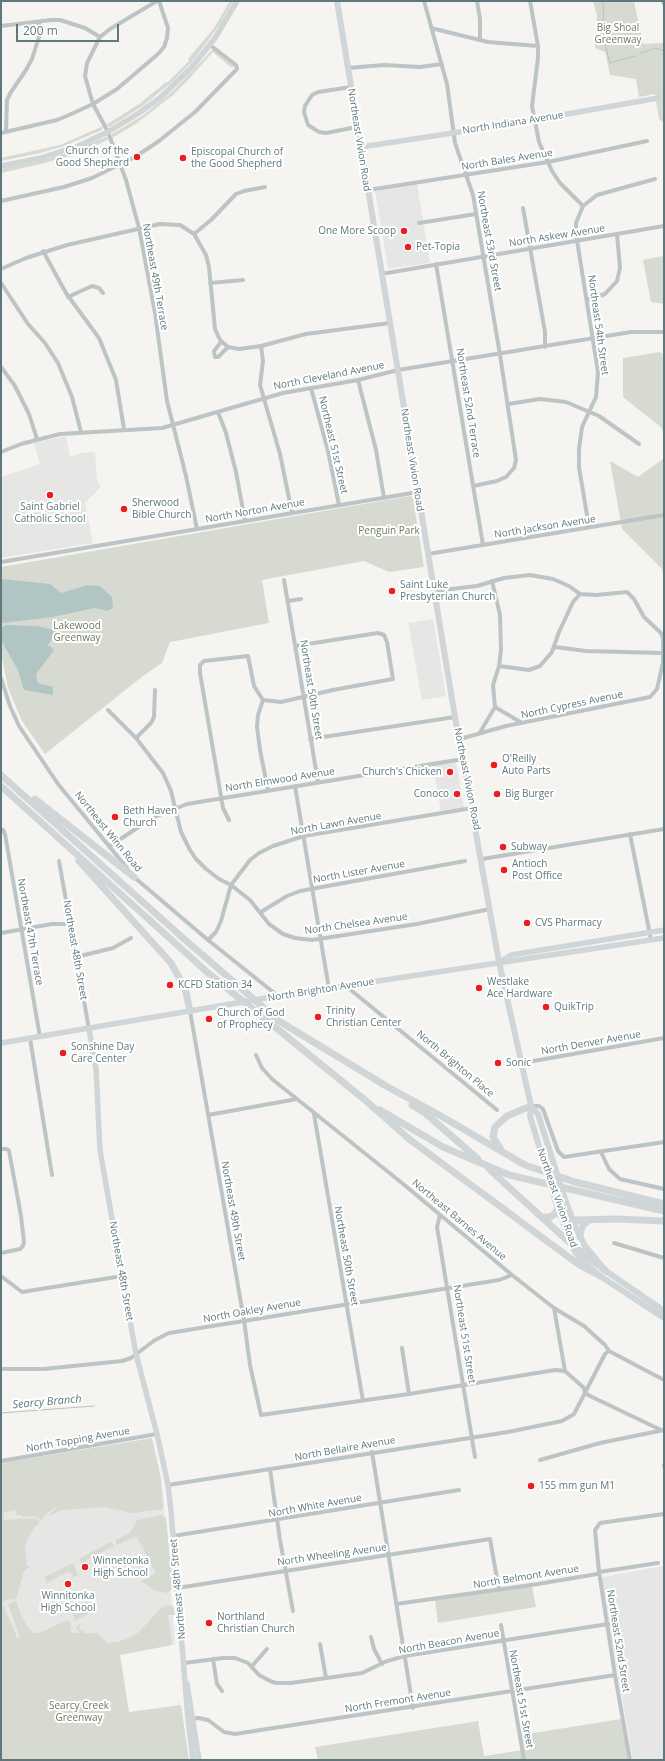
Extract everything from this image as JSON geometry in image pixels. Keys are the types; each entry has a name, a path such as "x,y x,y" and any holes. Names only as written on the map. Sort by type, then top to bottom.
{"highway":[{"path":"3,776 18,785 134,877"},
{"path":"3,776 183,938 279,1020 386,1086 425,1113 506,1183 603,1273"},
{"path":"1,786 207,972 365,1100 419,1147 473,1185 578,1264 603,1273"},
{"path":"58,837 171,963 185,988 190,1011"},
{"path":"386,1086 525,1165 575,1182 664,1204"},
{"path":"365,1100 443,1147 509,1175 664,1211"},
{"path":"506,1154 494,1140 493,1134 495,1127 507,1116 531,1106"},
{"path":"542,1217 550,1217 555,1214 557,1204"},
{"path":"557,1204 566,1218 572,1220 664,1221"},
{"path":"580,1237 580,1230 590,1220"}],"main road":[{"path":"1,166 54,154 91,141 136,116 161,97 192,67 210,45 237,1"},
{"name":"Northeast Vivion Road","path":"337,1 455,717 482,859 499,962 531,1106 530,1116 542,1158 571,1244"},
{"name":"North Indiana Avenue","path":"361,147 664,98"},
{"name":"North Brighton Avenue","path":"499,962 511,955 664,930"},
{"name":"North Brighton Avenue","path":"1,1043 278,996 499,962 513,962 664,938"},
{"name":"Northeast 48th Street","path":"89,1029 96,1069 100,1150 136,1354 157,1434 168,1485 184,1663 189,1690 193,1760"},
{"name":"Northeast Vivion Road","path":"531,1106 538,1114 572,1220 580,1237 603,1273 664,1318"},
{"name":"Northeast Vivion Road","path":"603,1273 664,1311"},
{"name":"Northeast 48th Street","path":"190,1719 199,1760"}],"street":[{"path":"1,26 51,20 69,22 85,28 100,37 110,29 158,1 168,28 166,42 161,51 117,89 93,104 57,120 1,133"},
{"name":"Northeast 53rd Street","path":"424,1 442,64 449,96 453,133 458,156 473,195 516,460 510,474 502,480 473,486"},
{"path":"478,1 480,40"},
{"path":"530,1 538,46 532,106 533,120 539,142 560,183 583,206 594,197 601,194 655,179"},
{"path":"6,132 7,100 32,59 39,37 39,22"},
{"path":"431,28 480,40 512,45 538,46"},
{"name":"Northeast 49th Terrace","path":"100,37 87,63 85,76 93,104 108,132 126,180 139,228 155,314 167,401 186,476 197,529"},
{"path":"1,201 78,183 105,173 147,150 191,116 221,86 237,67 210,45"},
{"path":"348,68 384,65 420,67 442,64"},
{"path":"351,87 318,92 312,95 306,103 304,112 308,125 319,132 326,133 358,127"},
{"name":"North Bales Avenue","path":"368,190 548,162 647,142"},
{"path":"194,234 211,220 236,194 265,187"},
{"name":"Northeast 54th Street","path":"583,206 576,223 577,241 597,359 598,383 596,397 582,427 578,449 579,467 588,527"},
{"path":"523,208 545,332 545,347"},
{"path":"419,223 476,214"},
{"path":"1,269 43,252 139,228 165,224 180,225 194,234 204,251 209,267 215,329 221,342 228,346 240,349 261,346 306,334 390,323"},
{"name":"North Askew Avenue","path":"381,274 664,226"},
{"path":"587,300 606,294 617,281 620,268 617,234"},
{"path":"43,252 68,297 98,338 116,380 124,429"},
{"name":"Northeast 52nd Terrace","path":"436,264 483,545"},
{"path":"210,283 243,280"},
{"path":"1,283 28,324 45,343 58,363 72,397 81,432"},
{"path":"68,297 92,286 99,288 103,293"},
{"name":"North Cleveland Avenue","path":"1,452 37,439 60,434 124,429 162,428 263,398 358,380 398,370 500,355 631,332 664,332"},
{"path":"221,342 214,351 215,357 218,357 228,346"},
{"path":"261,346 263,360 259,379 263,398 280,454 292,513"},
{"path":"1,367 15,386 29,414 37,439"},
{"path":"358,380 376,450 384,498"},
{"name":"Northeast 51st Street","path":"311,388 328,451 338,505"},
{"path":"508,404 523,401 549,400 566,402 590,411 612,423 639,444"},
{"path":"218,412 226,433 236,472 245,521"},
{"name":"North Norton Avenue","path":"1,562 418,492"},
{"name":"North Jackson Avenue","path":"428,554 664,515"},
{"path":"434,591 477,586 516,576 539,576 561,582 580,594 573,602 559,632 555,647 540,666 535,669 518,670 499,666"},
{"name":"Northeast 50th Street","path":"284,580 318,782"},
{"path":"479,734 495,707 493,685 499,666 501,640 500,615 492,581"},
{"name":"North Cypress Avenue","path":"460,739 522,723 650,697 655,693 663,663 662,635 644,617 634,598 627,592 596,595 580,594"},
{"path":"288,601 301,599"},
{"path":"229,820 222,808 200,673 200,665 204,661 248,656 254,686 263,700 276,702 304,698 333,690 395,681 387,642 384,635 378,633 296,646"},
{"path":"555,647 593,652 662,653"},
{"path":"195,661 200,665"},
{"name":"Northeast Winn Road","path":"1,678 10,706 19,726 58,784 134,877 208,940 278,996"},
{"path":"136,738 151,723 154,717 155,690"},
{"path":"263,700 258,715 257,727 268,790"},
{"path":"495,707 522,723"},
{"name":"North Chelsea Avenue","path":"108,710 136,738 164,773 176,808 182,832 190,850 206,869 242,893 254,904 269,924 283,934 301,939 320,938 418,924 490,909"},
{"path":"310,739 455,717"},
{"name":"North Elmwood Avenue","path":"110,846 152,818 188,804 463,758"},
{"path":"295,786 329,989"},
{"name":"North Lawn Avenue","path":"208,940 216,932 221,921 232,885 250,860 259,853 280,843 304,836 472,808"},
{"path":"482,859 664,829"},
{"name":"Northeast 47th Terrace","path":"2,830 22,929 40,1037"},
{"path":"630,834 651,940"},
{"name":"Northeast 48th Street","path":"59,861 89,1029"},
{"name":"North Lister Avenue","path":"260,912 291,894 312,888 465,861"},
{"path":"1,933 52,924 70,924"},
{"path":"76,956 113,948 130,938"},
{"name":"North Brighton Place","path":"346,986 497,1110"},
{"name":"Northeast 49th Street","path":"190,1011 244,1320 250,1365 261,1414 264,1416 362,1401"},
{"path":"30,1038 52,1176"},
{"name":"North Denver Avenue","path":"522,1063 664,1038"},
{"name":"Northeast Barnes Avenue","path":"256,1055 262,1068 272,1079 440,1215 512,1276 554,1308 580,1323 599,1339 609,1351 664,1380"},
{"path":"208,1115 297,1098"},
{"path":"531,1106 540,1106 543,1109 558,1151 562,1156 569,1157 664,1142"},
{"name":"Northeast 50th Street","path":"314,1113 362,1401"},
{"path":"1,1149 7,1149 21,1216 23,1246 20,1249 1,1253"},
{"path":"602,1152 609,1169 620,1179 664,1189"},
{"name":"Northeast 51st Street","path":"440,1215 437,1227 475,1457"},
{"path":"614,1243 664,1258"},
{"path":"1,1276 22,1292 122,1276"},
{"name":"North Oakley Avenue","path":"1,1369 44,1369 122,1361 169,1333 499,1280 512,1276"},
{"path":"554,1308 565,1372"},
{"path":"402,1348 409,1394"},
{"name":"North Bellaire Avenue","path":"168,1485 562,1421 570,1418 574,1414 605,1354 609,1351"},
{"path":"362,1401 555,1370 565,1372 584,1388 585,1393 662,1430"},
{"path":"540,1460 600,1442 654,1433 662,1430"},
{"name":"North Topping Avenue","path":"1,1461 157,1434"},
{"path":"372,1452 413,1708"},
{"path":"270,1469 277,1520 293,1611"},
{"name":"North White Avenue","path":"173,1536 460,1490"},
{"name":"Northeast 52nd Street","path":"630,1760 599,1572 595,1530 600,1523 664,1514"},
{"name":"North Wheeling Avenue","path":"177,1588 490,1539 499,1590"},
{"name":"North Belmont Avenue","path":"396,1604 538,1584 597,1574 599,1572 658,1563"},
{"name":"North Beacon Avenue","path":"184,1663 235,1658 252,1666 262,1677 276,1683 291,1683 362,1672 405,1656 608,1624"},
{"name":"Northeast 51st Street","path":"501,1625 524,1760"},
{"path":"371,1636 374,1648 382,1664"},
{"path":"320,1644 326,1678"},
{"path":"252,1666 267,1649"},
{"path":"213,1659 217,1684 222,1692"},
{"name":"North Fremont Avenue","path":"190,1719 208,1720 224,1732 236,1734 413,1708 615,1675"}],"shaded area":[{"path":"417,183 430,263 388,269 375,191"},
{"name":"Saint Gabriel Catholic School","path":"66,436 70,457 81,453 95,452 97,480 101,487 85,503 93,543 1,558 1,477 40,464 34,443"},
{"path":"1,579 50,584 61,593 88,585 100,586 112,597 113,608 107,611 95,608 52,617 2,623"},
{"path":"433,619 446,696 422,700 408,623"},
{"path":"6,625 38,626 57,631 48,645 54,650 36,674 38,683 53,687 53,695 24,690 18,670 1,640 1,628"},
{"path":"456,761 464,808 441,811 433,765"},
{"name":"Winnetonka High School","path":"152,1439 163,1493 175,1644 1,1678 1,1463"},
{"path":"664,1566 664,1760 633,1760 601,1580 603,1577"}],"green space":[{"path":"230,1 233,1 220,24 191,63 172,82 144,105 110,127 107,126 106,125 139,104 166,82 167,83 189,61 188,59 214,28"},
{"name":"Big Shoal Greenway","path":"593,1 634,1 643,44 664,43 664,123 659,119 655,94 639,97 636,79 610,75 605,52 595,48 597,15"},
{"path":"213,49 234,66 232,68 213,52 172,96 134,125 112,138 112,134 142,116 173,91"},
{"path":"103,126 102,130 64,146 40,153 1,161 1,158 60,145"},
{"path":"106,137 109,139 83,152 45,163 1,173 1,169 58,156"},
{"path":"664,256 664,304 651,302 643,260"},
{"path":"660,352 664,355 664,441 662,428 623,397 623,358"},
{"path":"664,458 664,576 662,569 622,529 610,461 638,477"},
{"name":"Lakewood Greenway","path":"410,496 413,498 424,567 389,572 364,561 262,580 269,623 170,642 162,663 143,676 45,754 22,721 8,688 1,653 1,567"},
{"path":"152,1438 161,1478 163,1509 132,1513 105,1507 61,1510 49,1516 58,1506 47,1513 41,1520 35,1516 23,1517 21,1515 17,1515 16,1510 3,1512 4,1520 35,1518 40,1522 34,1528 27,1540 25,1549 27,1562 26,1566 30,1566 24,1571 16,1599 5,1600 1,1605 1,1575 4,1573 1,1574 1,1463"},
{"path":"161,1515 166,1518 173,1588 167,1593 154,1590 141,1581 156,1573 136,1536 117,1545 116,1543 116,1540 130,1533 137,1520"},
{"path":"111,1542 114,1546 86,1560 90,1569 85,1571 79,1559"},
{"path":"73,1563 78,1575 72,1578 73,1574 68,1572 47,1583 45,1577"},
{"path":"532,1586 536,1607 438,1623 435,1600"},
{"name":"Searcy Creek Greenway","path":"16,1601 23,1619 30,1630 34,1633 40,1633 67,1620 71,1623 70,1629 72,1633 79,1633 76,1627 80,1624 81,1625 79,1627 81,1631 84,1630 84,1633 98,1633 107,1643 117,1642 138,1633 162,1607 167,1605 173,1606 175,1615 168,1615 172,1645 120,1655 129,1712 181,1705 189,1760 1,1760 1,1606 4,1607 17,1637 15,1639 20,1637 8,1604"},
{"path":"87,1602 92,1611 75,1621 72,1609"},
{"path":"621,1719 629,1760 318,1760 315,1747 478,1721 484,1756 523,1750 521,1735"}],"waterway":[{"path":"603,1 604,41 610,63 635,56"},
{"path":"639,54 655,48 664,51"},
{"name":"Searcy Branch","path":"1,1413 94,1406"}],"place":[{"name":"Church of the Good Shepherd","path":"137,157"},
{"name":"Episcopal Church of the Good Shepherd","path":"183,158"},
{"name":"One More Scoop","path":"404,231"},
{"name":"Pet-Topia","path":"408,247"},
{"name":"Saint Gabriel Catholic School","path":"50,495"},
{"name":"Sherwood Bible Church","path":"124,509"},
{"name":"Saint Luke Presbyterian Church","path":"392,591"},
{"name":"O'Reilly Auto Parts","path":"494,765"},
{"name":"Church's Chicken","path":"450,772"},
{"name":"Conoco","path":"457,794"},
{"name":"Big Burger","path":"497,794"},
{"name":"Beth Haven Church","path":"115,817"},
{"name":"Subway","path":"503,847"},
{"name":"Antioch Post Office","path":"504,870"},
{"name":"CVS Pharmacy","path":"527,923"},
{"name":"KCFD Station 34","path":"170,985"},
{"name":"Westlake Ace Hardware","path":"479,988"},
{"name":"QuikTrip","path":"546,1007"},
{"name":"Trinity Christian Center","path":"318,1017"},
{"name":"Church of God of Prophecy","path":"209,1019"},
{"name":"Sonshine Day Care Center","path":"63,1053"},
{"name":"Sonic","path":"498,1063"},
{"name":"155 mm gun M1","path":"531,1486"},
{"name":"Winnetonka High School","path":"85,1567"},
{"name":"Winnitonka High School","path":"68,1584"},
{"name":"Northland Christian Church","path":"209,1623"}],"park label":[{"name":"Penguin Park","path":"389,531"}]}
